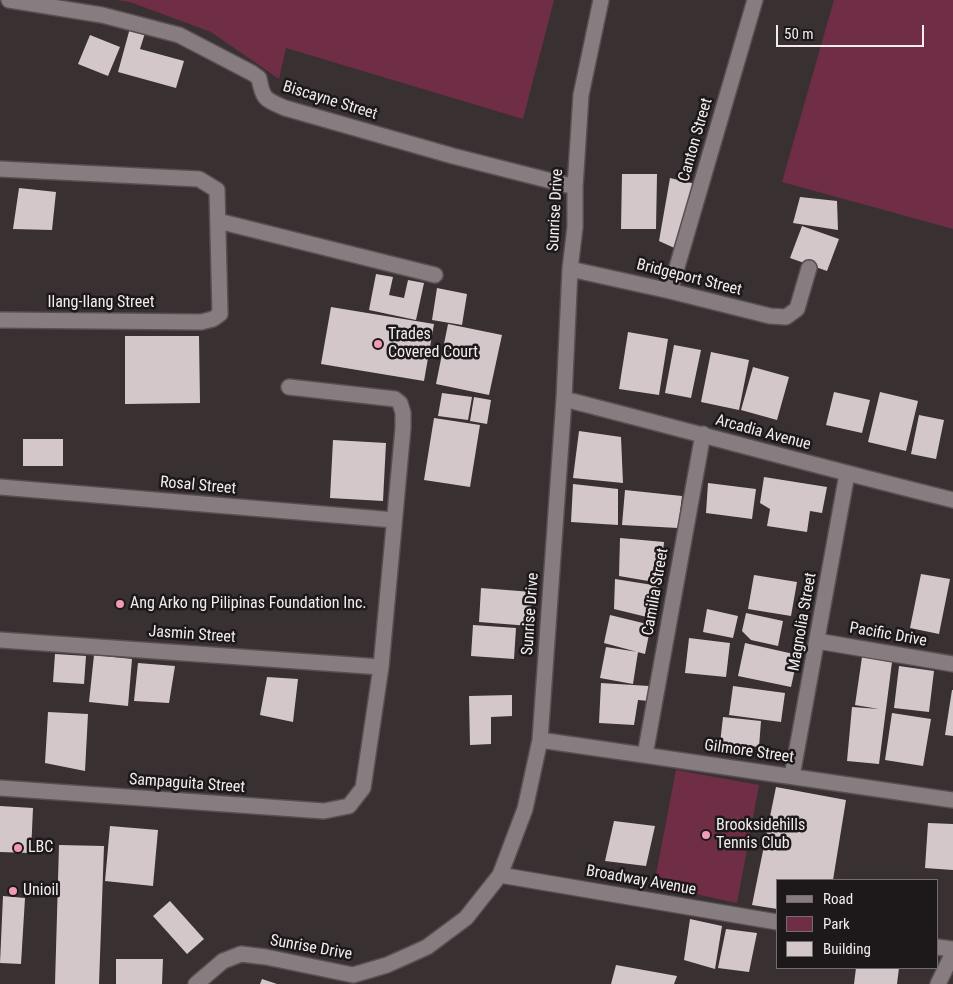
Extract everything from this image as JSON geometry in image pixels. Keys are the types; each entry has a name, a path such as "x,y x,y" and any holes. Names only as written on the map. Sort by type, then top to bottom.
{"street":[{"name":"Biscayne Street","path":"9,0 102,15 179,35 252,73 259,78 265,99 285,108 453,156 575,187"},
{"name":"Sunrise Drive","path":"196,984 223,961 241,954 266,956 359,979 427,947 466,918 500,875 525,809 540,740 564,399 570,269 575,228 575,187 581,96 601,0"},
{"name":"Canton Street","path":"670,290 755,0"},
{"path":"0,169 198,179 217,190 218,221 435,275"},
{"name":"Ilang-Ilang Street","path":"0,320 201,322 213,319 220,314 218,221"},
{"name":"Bridgeport Street","path":"570,269 670,290 770,316 786,317 798,308 809,268"},
{"path":"289,387 395,399 400,403 403,413 401,449 381,667"},
{"name":"Arcadia Avenue","path":"564,399 953,500"},
{"name":"Camilia Street","path":"645,755 703,434"},
{"name":"Magnolia Street","path":"792,776 847,474"},
{"name":"Rosal Street","path":"0,486 394,520"},
{"name":"Jasmin Street","path":"0,640 381,667"},
{"name":"Pacific Drive","path":"817,640 953,664"},
{"name":"Sampaguita Street","path":"0,788 324,811 349,806 363,788 381,667"},
{"name":"Gilmore Street","path":"540,740 953,800"},
{"name":"Broadway Avenue","path":"500,875 776,922"},
{"path":"938,947 953,949"},
{"path":"938,984 953,954"}],"green space":[{"path":"116,0 554,0 523,119 286,48 279,79 211,32 130,2"},
{"path":"834,0 953,0 953,229 782,182"},
{"name":"Brooksidehills Tennis Club","path":"676,770 759,785 737,903 654,885"}],"building":[{"path":"130,28 145,33 140,49 184,61 176,88 118,72"},
{"path":"90,35 120,47 108,76 78,64"},
{"path":"622,174 657,174 656,229 621,229"},
{"path":"670,178 700,185 681,251 659,241"},
{"path":"19,188 56,192 52,230 13,229"},
{"path":"800,197 837,201 838,230 793,223"},
{"path":"802,226 839,239 827,271 790,258"},
{"path":"376,274 393,277 389,295 404,298 408,280 424,283 416,320 369,310"},
{"path":"437,288 467,294 462,325 432,320"},
{"name":"Trades Covered Court","path":"331,307 434,324 424,381 321,364"},
{"path":"448,324 502,335 489,395 436,384"},
{"path":"628,332 668,339 659,395 619,389"},
{"path":"125,336 199,336 200,403 125,404"},
{"path":"674,345 701,350 691,398 665,393"},
{"path":"711,352 749,360 739,410 701,402"},
{"path":"753,367 789,377 777,420 741,410"},
{"path":"834,392 870,400 862,433 826,425"},
{"path":"880,392 918,401 906,451 868,442"},
{"path":"442,393 472,397 468,420 438,416"},
{"path":"474,397 491,400 487,424 470,421"},
{"path":"919,415 944,420 936,459 911,454"},
{"path":"434,418 480,425 470,487 424,480"},
{"path":"579,431 621,437 623,483 573,478"},
{"path":"23,439 63,439 63,466 23,466"},
{"path":"333,440 386,443 383,501 330,498"},
{"path":"764,477 827,487 822,513 810,511 807,532 767,526 770,509 760,503"},
{"path":"708,483 756,489 752,519 706,513"},
{"path":"573,484 618,489 618,525 571,522"},
{"path":"625,490 682,496 678,528 622,525"},
{"path":"620,538 664,542 660,583 619,576"},
{"path":"921,574 950,579 939,634 910,628"},
{"path":"754,575 797,582 791,616 748,609"},
{"path":"615,579 659,586 651,618 614,609"},
{"path":"481,588 532,592 530,626 479,622"},
{"path":"707,609 738,616 733,638 703,632"},
{"path":"746,613 783,621 778,646 751,640 742,631"},
{"path":"610,615 651,625 645,654 604,643"},
{"path":"473,625 516,628 514,659 471,656"},
{"path":"689,638 730,643 726,677 685,673"},
{"path":"745,643 798,655 791,687 738,676"},
{"path":"606,647 638,652 633,684 600,678"},
{"path":"55,654 86,656 84,684 53,682"},
{"path":"94,655 132,659 128,706 89,702"},
{"path":"862,657 892,662 879,764 847,761 852,707 879,709 855,705"},
{"path":"138,663 175,666 169,703 134,701"},
{"path":"899,666 934,671 929,712 894,708"},
{"path":"267,677 298,679 293,722 260,715"},
{"path":"601,683 649,686 649,701 638,700 634,725 599,723"},
{"path":"733,686 785,693 781,722 729,715"},
{"path":"953,690 953,736 945,735"},
{"path":"512,695 512,716 491,717 491,744 470,745 469,696"},
{"path":"48,712 88,714 85,771 45,763"},
{"path":"892,713 931,719 923,766 885,760"},
{"path":"723,717 761,721 759,747 720,743"},
{"path":"776,787 846,800 833,879 776,879 776,909 752,905"},
{"path":"0,806 33,808 31,853 0,852"},
{"path":"614,821 655,826 646,866 605,861"},
{"path":"928,823 953,824 953,870 925,868"},
{"path":"110,826 158,830 153,886 105,881"},
{"path":"59,845 104,846 99,984 55,984"},
{"path":"3,896 25,898 21,964 0,963"},
{"path":"170,901 204,939 187,954 153,916"},
{"path":"690,919 722,926 715,969 684,960"},
{"path":"726,929 757,933 749,972 718,968"},
{"path":"116,959 163,959 162,984 116,984"},
{"path":"616,965 677,976 674,984 611,984"},
{"path":"856,969 899,969 897,984 854,984"},
{"path":"262,979 277,984 260,984"}],"place":[{"name":"Trades Covered Court","path":"378,344"},
{"name":"Ang Arko ng Pilipinas Foundation Inc.","path":"120,604"},
{"name":"Brooksidehills Tennis Club","path":"706,835"},
{"name":"LBC","path":"18,848"},
{"name":"Unioil","path":"13,891"}]}
